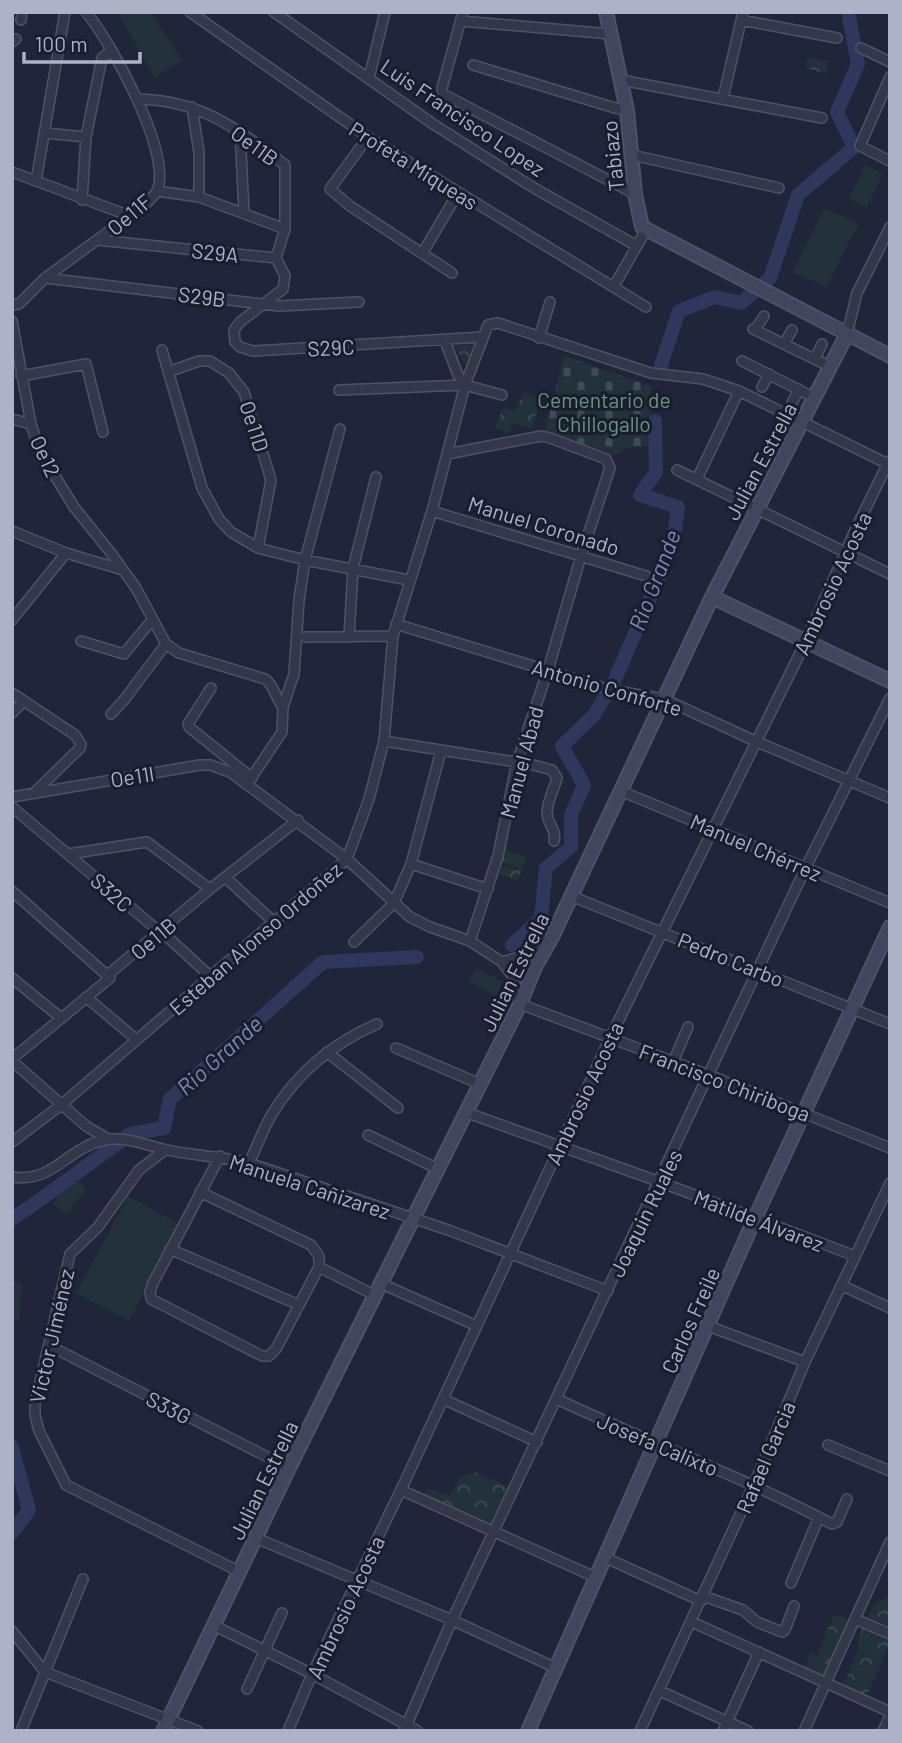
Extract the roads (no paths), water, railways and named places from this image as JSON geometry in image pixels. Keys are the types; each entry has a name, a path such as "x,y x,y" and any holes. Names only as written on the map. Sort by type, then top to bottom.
{"street":[{"path":"36,181 65,12"},
{"name":"Oe11F","path":"12,305 19,304 45,278 146,204 157,191 158,161 154,139 137,99 86,12"},
{"name":"Profeta Miqueas","path":"190,12 368,138 646,307"},
{"name":"Luis Francisco Lopez","path":"274,12 288,17 433,124 534,188 637,246"},
{"path":"369,78 385,12"},
{"name":"Tabiazo","path":"606,12 626,110 640,224 646,230"},
{"path":"611,34 462,16 442,88 445,96 463,107 635,194"},
{"path":"723,98 742,16 837,38"},
{"path":"861,48 890,62"},
{"path":"82,200 86,137 102,58 110,51"},
{"path":"473,65 626,110"},
{"path":"890,78 860,146 890,161"},
{"path":"621,80 822,118"},
{"name":"Oe11B","path":"137,99 163,99 192,107 240,131 285,165 285,229 276,258"},
{"path":"192,107 199,152 199,197"},
{"path":"240,131 244,213"},
{"path":"45,132 86,137"},
{"path":"368,138 330,189 452,273"},
{"path":"632,155 779,188"},
{"path":"12,172 130,216"},
{"path":"157,191 199,197 285,229"},
{"path":"423,253 458,194"},
{"path":"614,286 646,230 890,355"},
{"name":"Julian Estrella","path":"166,1725 289,1468 520,1004 535,967 552,937 712,597 847,334 857,293 889,230"},
{"name":"S29A","path":"97,240 276,258"},
{"path":"264,304 279,293 285,282 283,270 276,258"},
{"name":"S29B","path":"45,278 279,306 359,302"},
{"path":"550,302 539,338 651,373 703,379 739,391 889,463"},
{"name":"S29C","path":"264,304 235,325 235,342 246,350 482,337"},
{"path":"764,316 754,330 831,367"},
{"name":"Oe12","path":"12,321 40,452 74,507 123,570"},
{"name":"Esteban Alonso Ordoñez","path":"12,1142 61,1105 347,859 369,799 384,741 396,624 432,511 465,385 482,337 491,323 498,323 539,338"},
{"path":"784,344 792,330"},
{"path":"445,341 458,375 465,385"},
{"path":"815,359 822,344"},
{"path":"162,350 202,488 209,503 231,532 258,548 409,580"},
{"name":"Oe11D","path":"168,372 199,361 210,361 229,373 244,392 271,480 258,548"},
{"path":"742,361 815,398"},
{"path":"22,376 86,364 103,432"},
{"path":"762,387 769,374"},
{"path":"339,390 465,385 502,395"},
{"path":"792,403 799,390"},
{"path":"697,479 739,391"},
{"path":"12,419 32,424"},
{"path":"250,780 282,732 283,707 294,674 299,600 305,560 340,429"},
{"name":"Manuel Abad","path":"447,454 541,436 606,459 610,463 548,670 517,762 498,856 470,941"},
{"name":"Ambrosio Acosta","path":"288,1731 610,1038 806,641 889,463"},
{"path":"677,471 890,574"},
{"path":"349,637 353,569 376,477"},
{"name":"Manuel Coronado","path":"432,511 646,576"},
{"path":"13,533 123,570 136,588 166,644 179,653 265,680 270,683 276,699 283,707"},
{"path":"12,620 66,553"},
{"path":"712,597 890,681"},
{"path":"81,642 124,654 152,620"},
{"name":"Antonio Conforte","path":"396,624 611,690 664,699 890,798"},
{"path":"305,637 393,636"},
{"path":"111,714 166,644"},
{"path":"211,688 188,724 189,727 347,859 394,903 420,922 470,941 502,962 513,977 520,1004"},
{"path":"12,692 75,734 78,739 80,748 35,792"},
{"name":"Joaquin Ruales","path":"405,1728 452,1620 806,867 890,698"},
{"path":"12,713 23,701"},
{"path":"384,741 552,770 557,778 547,809 547,818 555,835 554,841"},
{"path":"354,942 394,903 411,864 441,751"},
{"name":"Oe11l","path":"12,797 200,765 210,765 250,780"},
{"name":"Manuel Chérrez","path":"621,791 890,903"},
{"name":"S32C","path":"12,807 155,929 162,931 211,977"},
{"name":"Oe11B","path":"12,1060 110,978 110,973 298,820"},
{"path":"68,854 147,842 211,889"},
{"path":"411,864 488,889"},
{"path":"226,878 275,923"},
{"path":"12,891 110,978"},
{"name":"Pedro Carbo","path":"571,896 890,1024"},
{"name":"Carlos Freile","path":"528,1731 755,1218 890,927"},
{"path":"502,962 526,955 552,937"},
{"path":"12,978 61,1018"},
{"path":"86,997 137,1040"},
{"name":"Francisco Chiriboga","path":"520,1004 709,1075 890,1148"},
{"path":"249,1163 272,1115 301,1076 327,1052 354,1034 377,1024"},
{"path":"673,1062 688,1027"},
{"path":"396,1048 480,1084"},
{"path":"327,1052 398,1108"},
{"path":"12,1060 86,1126 108,1139"},
{"name":"Matilde Álvarez","path":"465,1112 855,1256"},
{"path":"368,1135 438,1169"},
{"name":"Manuela Cañizarez","path":"12,1177 25,1178 44,1174 87,1145 108,1139 146,1144 165,1150 220,1156 249,1163 511,1253 608,1290"},
{"name":"Victor Jiménez","path":"165,1150 139,1170 98,1227 70,1254 34,1415 66,1485 240,1572"},
{"path":"200,1192 311,1245 319,1256 319,1267 272,1354 261,1356 151,1299 150,1292 170,1249 200,1192 220,1156"},
{"name":"Rafael Garcia","path":"640,1731 754,1484 805,1363 890,1183"},
{"path":"170,1249 299,1305"},
{"path":"319,1267 477,1326"},
{"path":"843,1286 890,1308"},
{"path":"708,1326 805,1363"},
{"name":"S33G","path":"50,1346 289,1468"},
{"path":"443,1399 537,1442"},
{"name":"Josefa Calixto","path":"557,1399 754,1484 835,1524 847,1499"},
{"path":"828,1445 890,1471"},
{"path":"401,1490 597,1578"},
{"path":"791,1583 819,1517"},
{"path":"256,1538 452,1620 556,1668"},
{"path":"804,1731 888,1553 890,1542"},
{"path":"606,1558 702,1598 743,1610 757,1622 782,1632 794,1606"},
{"path":"21,1731 83,1579"},
{"path":"247,1689 282,1613"},
{"path":"855,1619 890,1634"},
{"path":"692,1622 890,1714 883,1731"},
{"path":"213,1625 313,1674 405,1728 418,1731"},
{"path":"12,1631 45,1672 166,1725 198,1731"},
{"path":"725,1726 760,1652"},
{"path":"660,1691 725,1726 748,1731"}],"waterway":[{"name":"Rio Grande","path":"661,365 679,311 715,297 741,303 770,278 798,195 854,147 837,112 858,64 848,12"},
{"name":"Rio Grande","path":"613,684 674,536 678,507 640,495 656,472 655,421"},
{"name":"Rio Grande","path":"512,945 541,918 546,868 571,847 571,815 584,785 562,746 594,715 606,695"},
{"name":"Rio Grande","path":"12,1219 130,1134 164,1128 170,1099 323,962 417,957"},
{"name":"Rio Grande","path":"12,1447 29,1510 12,1533"}],"park label":[{"name":"Cementario de Chillogallo","path":"604,411"}]}
